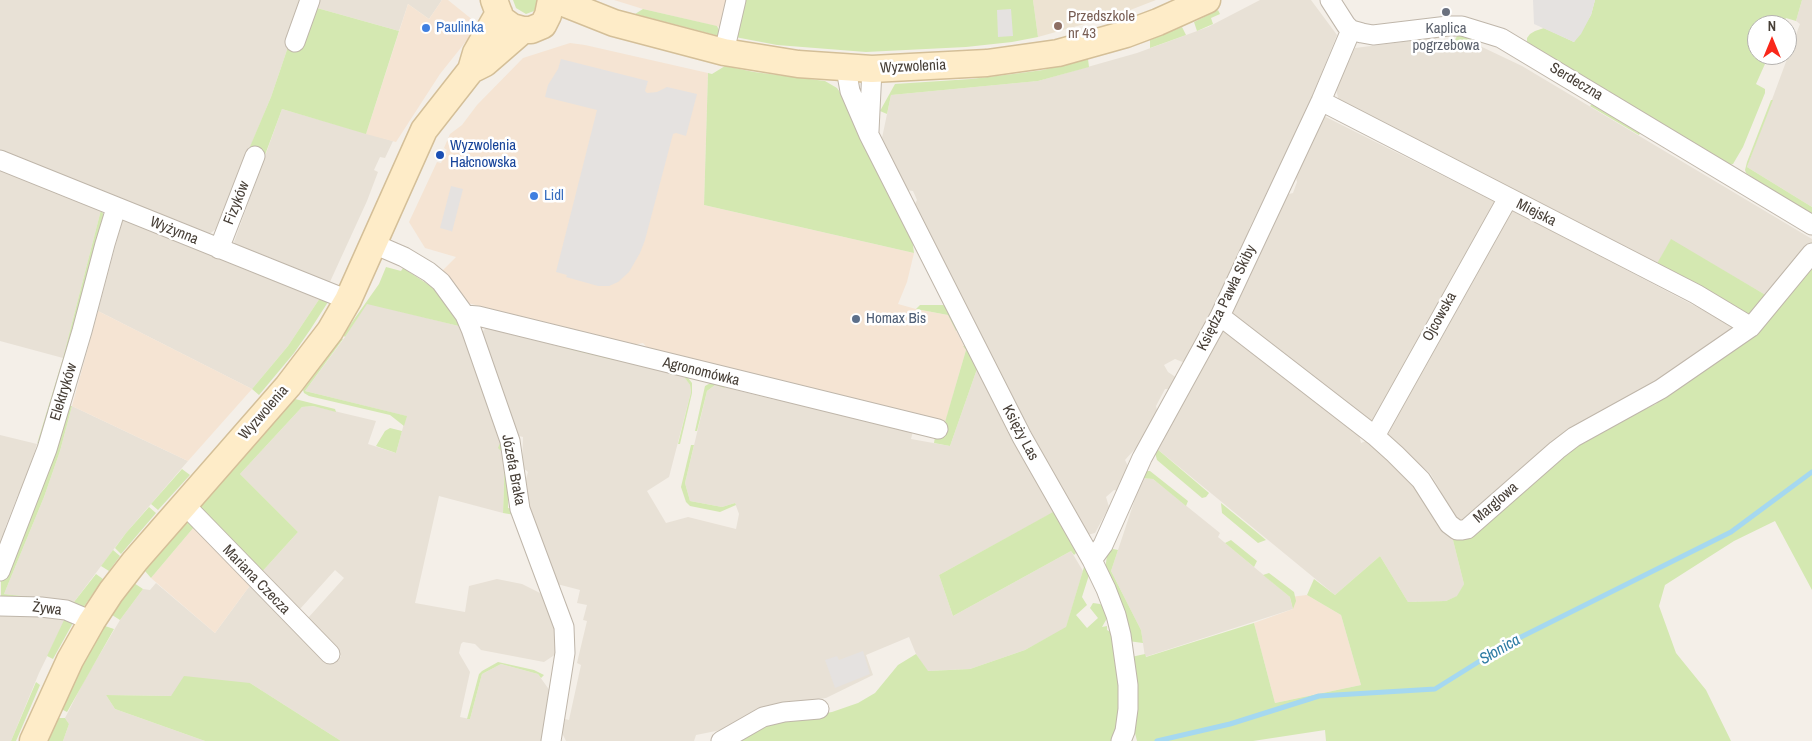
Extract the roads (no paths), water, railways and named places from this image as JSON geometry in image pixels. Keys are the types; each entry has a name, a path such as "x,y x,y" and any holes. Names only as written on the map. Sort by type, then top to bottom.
{"street":[{"path":"295,42 310,0"},
{"path":"496,7 506,24 533,28 548,15 551,0"},
{"name":"Wyzwolenia","path":"556,0 614,23 724,52 798,64 859,69 987,63 1058,53 1126,34 1207,0"},
{"path":"724,52 736,0"},
{"path":"1330,0 1351,30"},
{"name":"Wyzwolenia","path":"33,741 70,660 111,592 135,561 308,361 330,331 348,300 424,130 471,70 476,53 496,7"},
{"name":"Wyzwolenia","path":"471,70 485,63 533,28 566,23 594,25 614,23"},
{"name":"Serdeczna","path":"1351,30 1373,35 1462,26 1500,38 1812,225"},
{"name":"Księdza Pawła Skiby","path":"1092,560 1103,545 1142,458 1220,316 1351,30"},
{"path":"859,69 872,86 869,135"},
{"name":"Księży Las","path":"859,69 850,90 869,135 1017,428 1092,560 1106,589 1121,635 1128,685 1128,709 1125,732 1121,741"},
{"name":"Miejska","path":"1320,101 1696,294 1751,327"},
{"name":"Fizyków","path":"218,249 256,156"},
{"name":"Wyżynna","path":"0,160 348,300"},
{"name":"Ojcowska","path":"1375,436 1508,198"},
{"name":"Elektryków","path":"0,571 47,449 116,208"},
{"name":"Józefa Braka","path":"374,244 404,257 429,272 441,282 465,315 510,441 520,509 564,627 565,653 550,741"},
{"name":"Marglowa","path":"1220,316 1375,436 1421,480 1450,524 1457,530 1467,529 1574,437 1661,389 1751,327 1812,253"},
{"name":"Agronomówka","path":"465,315 478,316 938,429"},
{"name":"Mariana Czecza","path":"184,504 330,654"},
{"name":"Żywa","path":"0,606 41,606 66,610 92,621"},
{"path":"721,741 763,717 784,712 819,709"}],"waterway":[{"name":"Słonica","path":"1157,741 1230,724 1319,696 1435,689 1507,644 1731,532 1812,472"}],"place":[{"name":"Kaplica pogrzebowa","path":"1446,12"},
{"name":"Przedszkole nr 43","path":"1058,26"},
{"name":"Paulinka","path":"426,28"},
{"name":"Wyzwolenia Hałcnowska","path":"440,155"},
{"name":"Lidl","path":"534,196"},
{"name":"Homax Bis","path":"856,319"}]}
